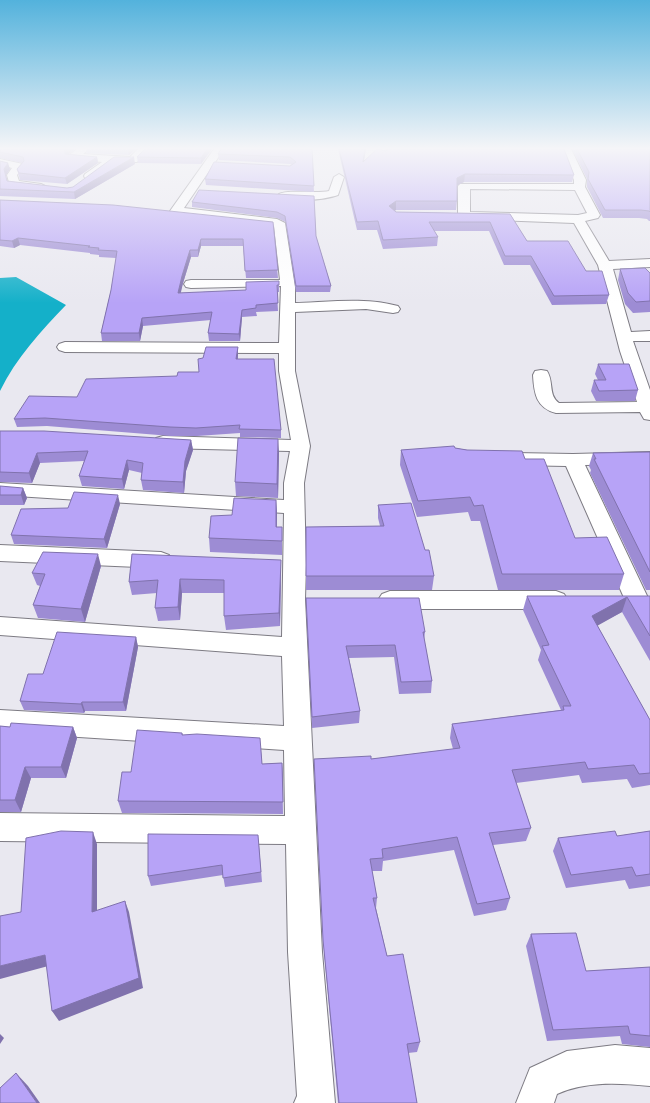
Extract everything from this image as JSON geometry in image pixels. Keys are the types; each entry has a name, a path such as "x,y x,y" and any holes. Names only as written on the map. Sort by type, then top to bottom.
{"street":[{"path":"182,200 168,210 277,223 281,226 287,283 287,371 301,446 294,483 296,565 293,599 299,739 305,952 316,1102 313,1103"},
{"path":"464,200 464,215"},
{"path":"449,215 578,218 594,215 586,200"},
{"path":"541,375 544,398 549,405 556,408 648,411 624,338 605,265 578,218"},
{"path":"605,265 650,263"},
{"path":"191,284 287,283"},
{"path":"288,308 366,305 393,309"},
{"path":"624,338 650,336"},
{"path":"66,347 287,348"},
{"path":"145,441 301,446"},
{"path":"496,458 573,460 650,458"},
{"path":"573,460 643,600 614,600"},
{"path":"0,489 294,507"},
{"path":"0,553 184,561"},
{"path":"272,564 296,565"},
{"path":"293,599 317,599"},
{"path":"372,599 576,600"},
{"path":"0,626 295,647"},
{"path":"0,721 299,739"},
{"path":"0,827 302,830"},
{"path":"535,1103 543,1081 567,1070 615,1064 650,1067"}],"water":[{"path":"16,277 66,305 21,356 0,391 0,278"}],"building":[{"path":"0,200 113,205 273,222 278,270 245,271 243,239 201,239 198,250 190,250 178,293 246,290 246,282 279,281 279,285 277,285 278,303 256,305 256,308 242,310 239,334 208,333 212,312 142,318 139,333 101,333 111,290 117,251 98,250 99,248 88,247 90,246 18,238 12,241 0,240"},
{"path":"193,200 314,200 316,236 331,286 296,286 285,216 277,212 192,202"},
{"path":"352,200 457,200 396,201 389,206 396,212 510,214 527,241 568,241 586,271 602,271 609,295 554,296 531,256 505,256 490,222 429,222 438,237 383,240 378,221 357,222"},
{"path":"600,200 650,200 650,212 641,210 605,210"},
{"path":"645,268 650,273 650,301 636,302 628,293 620,269"},
{"path":"206,347 238,347 236,359 274,359 281,430 239,429 240,425 196,428 45,418 14,419 29,396 77,397 86,379 177,376 178,372 199,372 198,359 203,358"},
{"path":"598,364 629,364 638,390 599,391 594,380 606,380"},
{"path":"0,431 44,431 191,440 185,461 183,482 141,480 143,463 127,460 122,479 79,476 88,451 37,453 29,473 0,472"},
{"path":"238,438 278,439 277,484 235,482"},
{"path":"454,446 455,448 467,450 522,451 525,459 544,459 575,538 607,537 624,574 502,574 483,505 474,506 470,497 418,501 401,450"},
{"path":"650,452 650,572 594,459 596,459 593,453"},
{"path":"0,486 23,488 21,495 0,495"},
{"path":"74,492 118,495 104,539 11,535 21,509 68,508"},
{"path":"234,498 276,500 276,527 282,527 282,541 209,538 211,516 232,515"},
{"path":"411,503 425,550 429,550 434,576 306,576 306,527 384,526 378,505"},
{"path":"43,552 98,554 81,609 33,605 45,574 32,573"},
{"path":"132,554 281,560 279,613 224,616 224,580 180,579 178,607 155,608 158,580 129,582"},
{"path":"527,596 650,596 650,636 627,597 592,616 650,720 650,773 639,774 634,765 588,769 585,762 512,770 531,828 489,833 510,898 477,904 457,837 382,849 383,858 370,859 377,898 373,898 387,956 403,954 420,1042 407,1044 417,1103 339,1103 323,940 314,759 371,756 371,759 460,748 452,724 564,710 563,706 571,706 542,646 549,645"},
{"path":"306,598 419,598 425,632 423,632 432,681 401,682 395,645 346,646 360,711 312,717"},
{"path":"57,632 136,637 123,702 82,702 81,704 20,701 28,674 43,674"},
{"path":"11,723 73,727 61,767 25,767 15,800 0,800 0,726 10,727"},
{"path":"137,730 182,733 182,735 197,734 260,738 262,764 282,763 283,802 118,801 122,772 131,772"},
{"path":"61,831 93,832 92,912 125,901 139,978 52,1011 45,955 0,966 0,916 21,912 26,838"},
{"path":"615,831 617,836 650,831 650,874 636,876 632,867 571,875 558,838"},
{"path":"148,834 258,835 261,872 223,878 222,865 148,876"},
{"path":"576,933 586,971 650,967 650,1036 630,1034 628,1026 553,1030 531,934"},
{"path":"16,1073 37,1103 0,1103 0,1088"}]}
